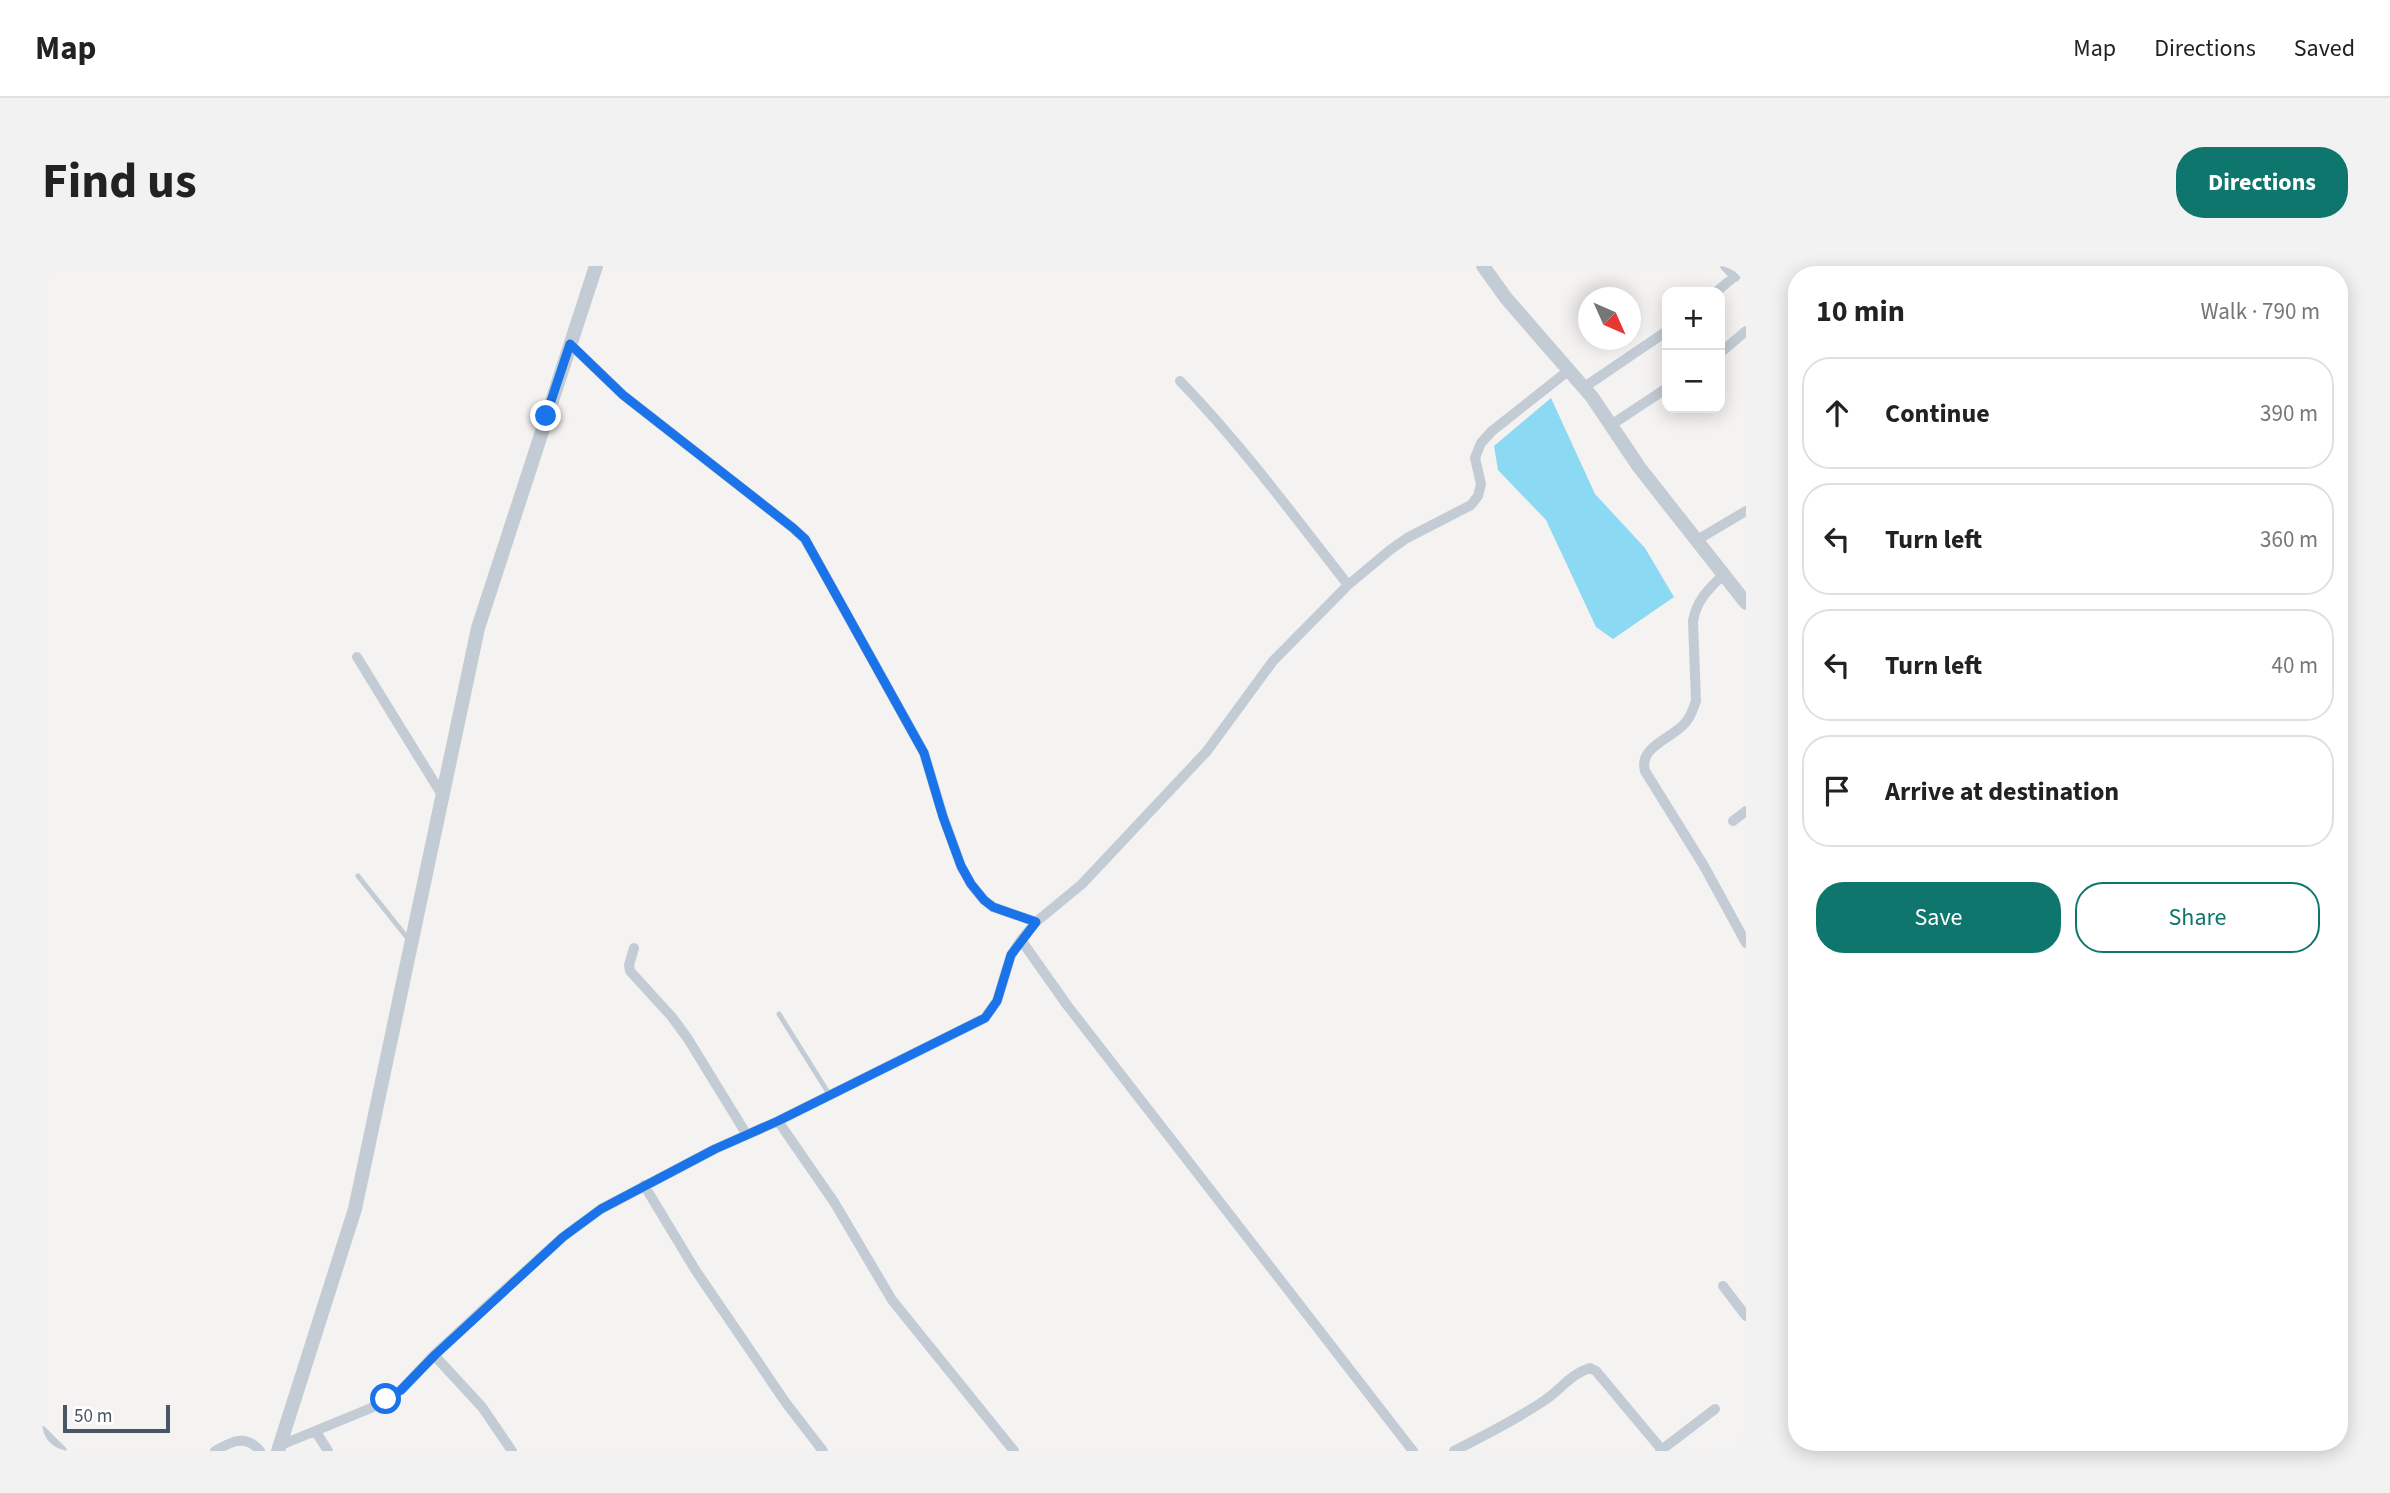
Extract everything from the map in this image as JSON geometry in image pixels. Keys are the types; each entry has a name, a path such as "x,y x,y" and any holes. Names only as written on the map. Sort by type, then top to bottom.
{"street":[{"path":"279,1448 355,1209 478,628 596,266"},
{"path":"1483,266 1506,298 1583,388 1639,467 1746,603"},
{"path":"1725,266 1735,277"},
{"path":"1722,287 1746,267"},
{"path":"1724,350 1746,331"},
{"path":"1583,388 1662,334"},
{"path":"570,344 623,395 805,539 924,753 943,817 961,866 971,884 993,907 1036,922"},
{"path":"279,1448 371,1408 401,1390 435,1355 582,1222 601,1209 644,1185 985,1018 997,1001 1011,955 1036,922 1082,884 1207,751 1273,661 1348,585 1407,538 1471,505 1478,496 1481,484 1475,458 1482,443 1492,431 1568,371"},
{"path":"1180,382 1348,585"},
{"path":"1611,425 1662,391"},
{"path":"1697,540 1746,511"},
{"path":"1724,574 1703,596 1695,611 1693,621 1696,701 1692,713 1686,723 1651,749 1644,759 1644,765 1645,771 1704,866 1746,943"},
{"path":"357,657 442,795"},
{"path":"1733,821 1746,811"},
{"path":"1021,940 1067,1005 1413,1451"},
{"path":"634,948 630,971 680,1028 747,1135"},
{"path":"778,1121 834,1202 892,1300 1014,1451"},
{"path":"644,1185 704,1282 822,1451"},
{"path":"1723,1286 1746,1316"},
{"path":"435,1355 482,1407 512,1451"},
{"path":"1454,1451 1520,1416 1549,1398 1579,1372 1590,1368 1596,1371 1661,1450 1715,1409"},
{"path":"42,1431 62,1451"},
{"path":"316,1432 328,1451"},
{"path":"215,1451 231,1442 242,1440 251,1442 260,1451"}],"lane":[{"path":"358,876 411,943"},
{"path":"779,1014 829,1094"}],"water":[{"path":"1551,398 1595,494 1645,548 1674,597 1613,639 1596,627 1546,520 1498,470 1494,446"}],"route":[{"path":"386,1399 401,1390 435,1355 563,1237 601,1209 715,1149 778,1121 985,1018 997,1001 1011,955 1036,922 993,907 971,884 961,866 943,817 924,753 805,539 623,395 570,344 546,416"}]}
